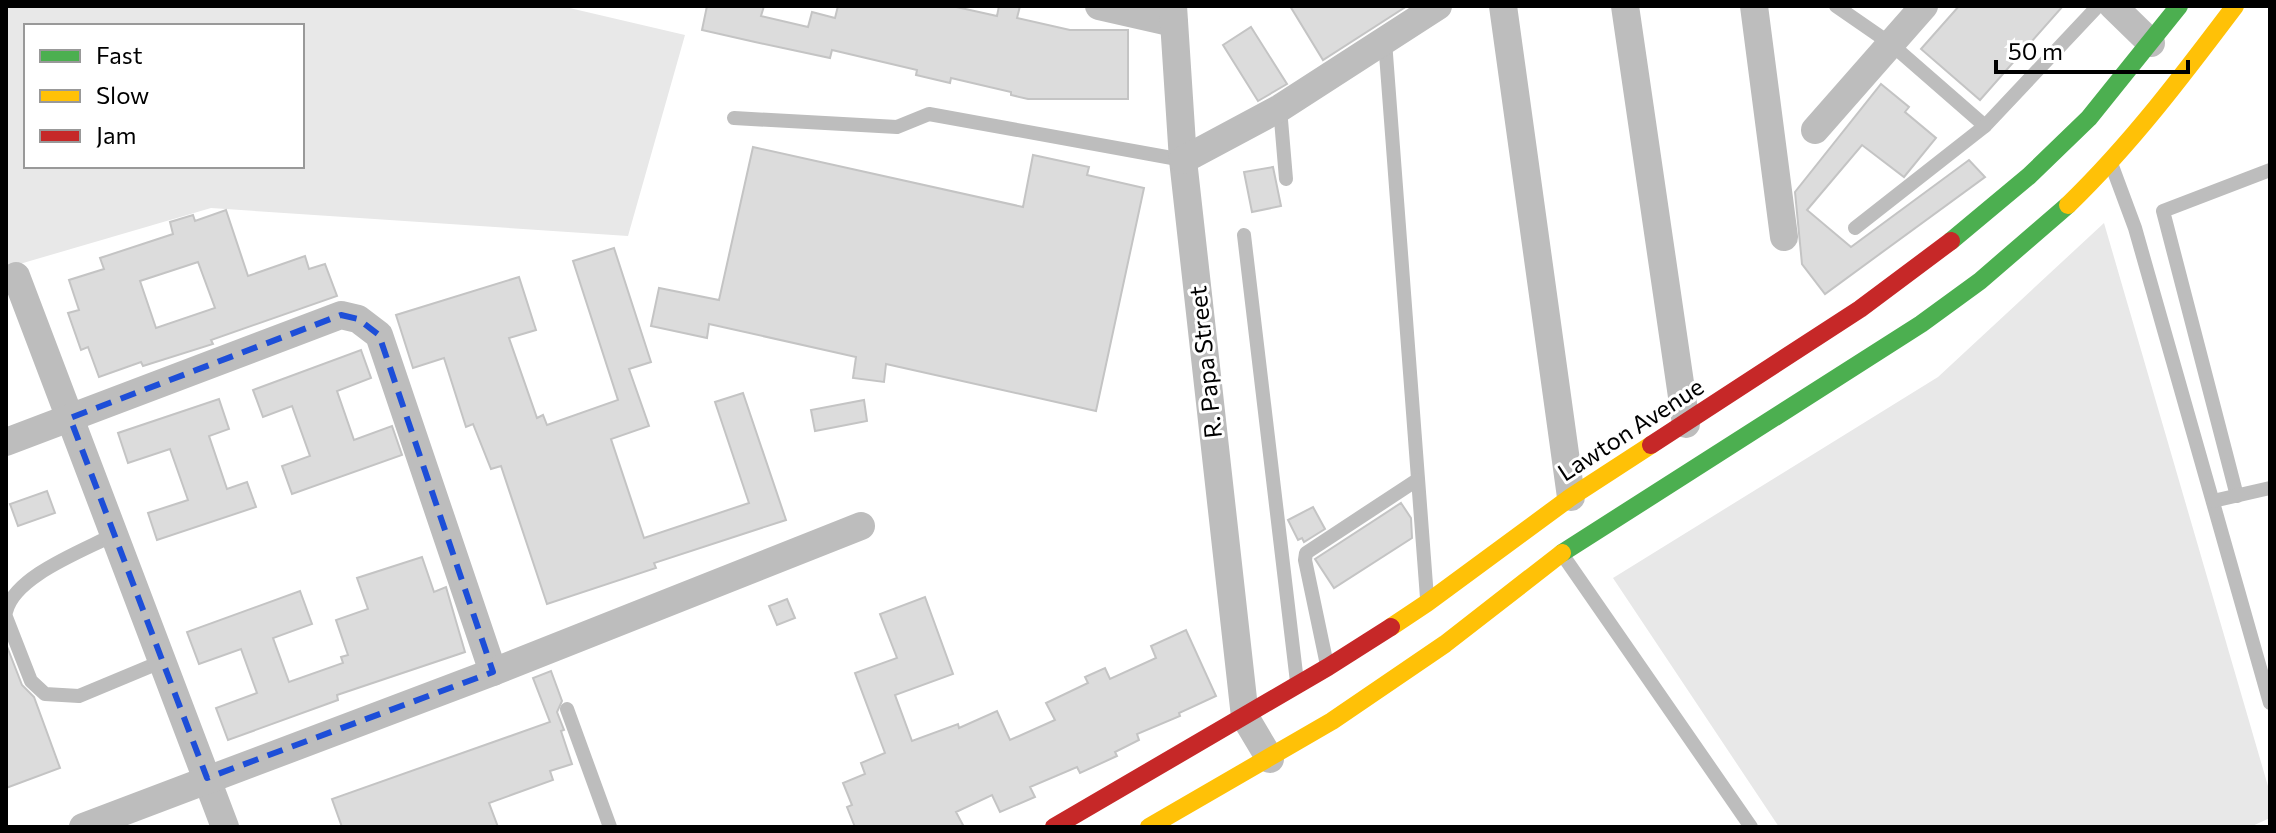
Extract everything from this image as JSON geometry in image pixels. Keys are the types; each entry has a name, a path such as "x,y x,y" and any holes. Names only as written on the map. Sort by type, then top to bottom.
{"main road":[{"name":"Lawton Avenue","path":"1054,827 1328,667 1427,603 1571,497 1860,309 1970,226 2029,176 2089,118 2179,6"},
{"path":"1149,827 1332,721 1445,644 1562,553 1921,324 1980,281 2039,232 2111,163 2235,6"}],"street":[{"path":"1099,6 1174,15"},
{"path":"1183,160 1280,108 1438,6"},
{"path":"1503,6 1571,497"},
{"path":"1625,6 1686,424"},
{"path":"1754,6 1784,237"},
{"path":"1815,130 1924,6"},
{"path":"2113,6 2151,43"},
{"name":"R. Papa Street","path":"1174,15 1183,160 1245,717"},
{"path":"16,276 225,827"},
{"path":"6,442 341,315 358,319 379,335 493,672"},
{"path":"83,827 493,672 861,526"},
{"path":"1245,717 1270,759"}],"lane":[{"path":"1836,6 1891,44 1985,126"},
{"path":"1855,228 1985,126 2098,6"},
{"path":"1385,40 1427,603"},
{"path":"1280,108 1286,179"},
{"path":"734,118 897,127 929,114 1183,160"},
{"path":"2111,163 2135,228 2270,703"},
{"path":"2237,496 2163,211 2270,170"},
{"path":"1244,235 1297,686"},
{"path":"1328,667 1306,553 1417,480"},
{"path":"2213,501 2270,488"},
{"path":"115,534 24,583 9,601 6,615 31,681 45,694 79,696 163,661"},
{"path":"1562,553 1751,827"},
{"path":"567,709 610,827"}],"highlighted area":[{"path":"341,315 358,319 379,335 493,672 207,778 70,418"}],"shaded area":[{"path":"6,6 561,6 685,35 628,236 211,208 6,268"},
{"path":"2104,223 2270,793 2270,818 2250,827 1779,827 1613,578 1938,377"}],"building":[{"path":"707,6 764,6 761,16 808,27 812,12 835,18 838,6 952,6 997,16 999,6 1020,6 1017,18 1070,30 1128,30 1128,99 1028,99 951,78 950,83 916,75 917,70 832,50 830,58 755,42 702,30"},
{"path":"1290,6 1407,6 1323,60"},
{"path":"1959,6 2063,6 1980,100 1921,49"},
{"path":"1251,27 1287,84 1258,101 1223,45"},
{"path":"1881,84 1909,107 1905,112 1936,138 1904,177 1862,145 1807,210 1851,247 1969,160 1985,177 1825,294 1802,264 1795,192"},
{"path":"753,147 1023,207 1033,155 1089,167 1087,175 1144,188 1096,411 886,364 884,382 853,378 856,357 709,324 707,338 651,326 659,288 719,300"},
{"path":"1273,167 1281,206 1252,212 1244,172"},
{"path":"226,210 248,276 305,256 309,269 325,264 337,296 211,340 213,344 143,366 141,362 99,377 88,347 81,350 68,313 79,310 69,280 104,269 100,258 173,234 170,222 193,215 195,221","holes":["198,262 215,308 156,328 140,281"]},
{"path":"614,248 651,362 629,369 649,426 611,439 644,538 749,503 715,402 743,393 786,520 654,563 656,568 547,604 501,466 491,469 473,424 466,427 444,358 413,368 396,315 519,277 536,330 509,338 537,418 543,415 547,425 618,400 573,261"},
{"path":"361,350 371,378 337,391 354,440 392,426 402,455 292,494 282,466 310,456 292,406 263,417 253,390"},
{"path":"219,399 229,429 209,436 227,489 247,482 256,507 157,540 148,513 188,500 170,449 128,463 118,433"},
{"path":"864,400 867,421 815,431 811,410"},
{"path":"47,491 55,513 18,526 10,504"},
{"path":"1401,503 1411,518 1412,538 1334,588 1315,559"},
{"path":"1313,507 1325,529 1304,542 1302,538 1298,540 1288,520"},
{"path":"422,557 434,592 446,587 465,652 337,695 338,700 228,740 216,708 257,693 241,649 199,664 187,632 300,591 312,624 273,638 289,682 343,663 341,657 348,655 336,620 368,609 357,578"},
{"path":"925,597 953,674 895,695 912,741 958,724 959,728 997,711 1010,740 1055,720 1046,703 1088,683 1085,677 1105,668 1110,679 1156,658 1151,646 1186,630 1216,696 1179,713 1180,716 1137,734 1139,740 1115,752 1117,756 1080,773 1077,767 1030,787 1035,797 1000,812 992,795 956,812 964,827 855,827 847,807 852,805 843,783 865,774 861,763 885,753 855,673 897,658 880,614"},
{"path":"787,599 795,618 777,625 769,606"},
{"path":"6,644 22,685 34,697 60,768 6,788"},
{"path":"551,671 562,701 557,712 572,764 550,771 553,780 489,803 498,827 342,827 332,799 550,722 533,678"}],"traffic: fast":[{"path":"1951,241 2029,176 2089,118 2179,6"},
{"path":"1562,553 1921,324 1980,281 2068,205"}],"traffic: slow":[{"path":"2068,205 2135,133 2235,6"},
{"path":"1391,627 1571,497 1651,445"},
{"path":"1149,827 1332,721 1445,644 1562,553"}],"traffic: jam":[{"path":"1651,445 1860,309 1951,241"},
{"path":"1054,827 1391,627"}]}
